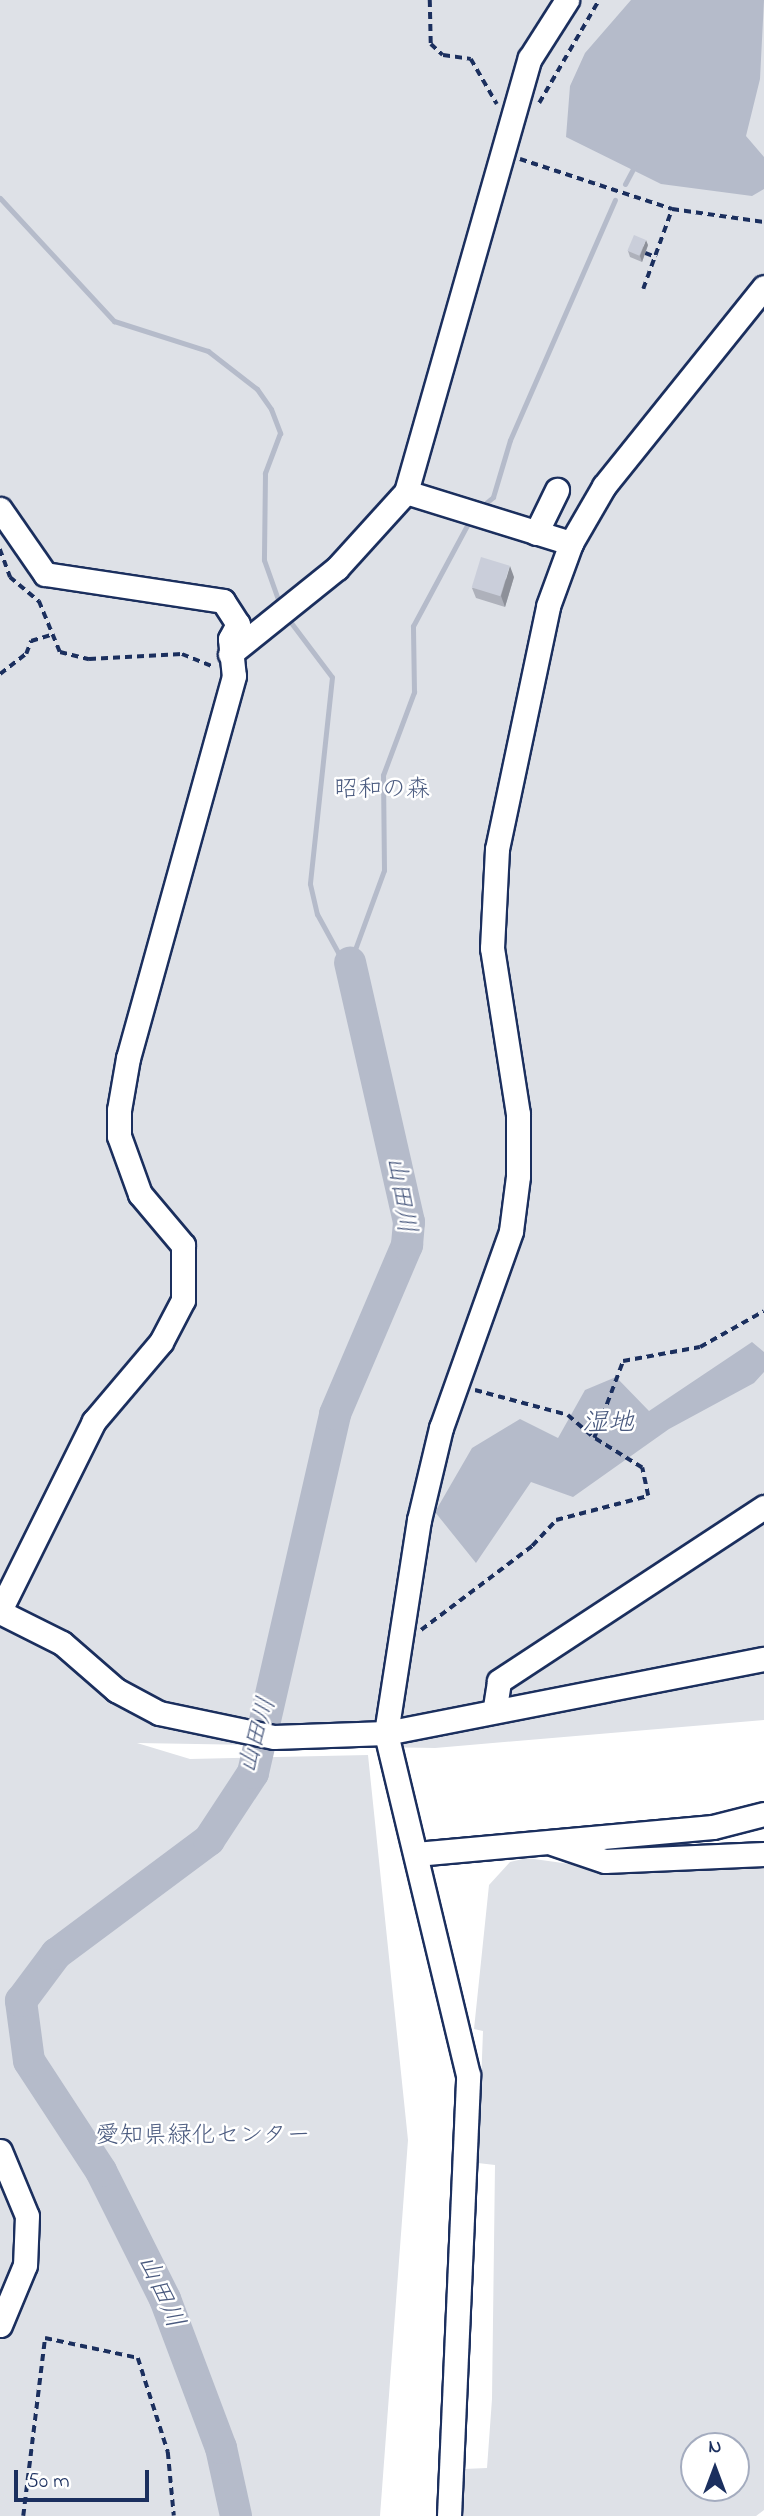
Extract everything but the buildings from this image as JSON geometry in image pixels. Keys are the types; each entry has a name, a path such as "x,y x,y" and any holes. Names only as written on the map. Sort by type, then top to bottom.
{"street":[{"path":"232,665 297,604 406,492 517,154 512,121 530,58 567,0"},
{"path":"449,2516 468,2075 386,1733 419,1520 456,1384 511,1231 518,1176 518,1114 493,960 492,888 511,774 559,575 571,543 604,486 764,288"},
{"path":"536,533 557,490"},
{"path":"406,492 571,543"},
{"path":"0,509 45,574 223,601 238,624 232,665 128,1058 119,1110 119,1136 140,1194 183,1245 183,1300 161,1342 94,1421 0,1611 62,1643 116,1690 159,1713 242,1735 274,1737 386,1733 495,1707 764,1658"},
{"path":"495,1707 499,1681 764,1507"},
{"path":"416,1854 713,1826 764,1814"},
{"path":"552,1843 605,1861 764,1854"},
{"path":"0,2151 27,2216 25,2265 0,2325"}],"path":[{"path":"430,0 435,51 471,59 512,121"},
{"path":"538,106 599,0"},
{"path":"517,154 672,209 764,222"},
{"path":"643,289 672,209"},
{"path":"645,253 656,257"},
{"path":"0,550 10,577 39,601 60,652 89,659 182,654 232,665"},
{"path":"0,674 26,654 31,641 51,635"},
{"path":"594,1438 624,1361 701,1347 764,1311"},
{"path":"400,1639 433,1624 556,1520 648,1496 642,1468 594,1438 568,1415 456,1384"},
{"path":"23,2516 45,2338 138,2358 168,2452 174,2516"}],"green space":[{"name":"昭和の森","path":"0,0 764,0 764,1720 435,1748 137,1743 190,1759 368,1755 408,2140 380,2516 0,2516"},
{"path":"527,1858 598,1868 764,1863 764,2510 756,2516 462,2516 464,2469 487,2468 492,2399 495,2165 478,2163 483,2031 474,2029 489,1885 510,1862"}],"water":[{"path":"631,0 764,0 760,79 746,136 764,157 764,189 752,196 661,184 566,137 570,86 585,53"},
{"name":"湿地","path":"752,1342 764,1352 764,1372 754,1383 669,1429 573,1497 531,1482 476,1563 435,1512 472,1448 520,1419 558,1438 585,1390 616,1377 649,1411"}],"waterway":[{"path":"625,184 634,167"},
{"path":"0,198 114,321 208,351 257,389 271,409 280,433 265,473 264,560 280,605"},
{"path":"480,508 493,497 510,440 615,200"},
{"path":"286,616 332,677 310,884 317,914 340,956 350,963 384,870 383,775 414,692 413,626 471,518"},
{"name":"山田川","path":"236,2516 221,2448 165,2299 101,2171 29,2061 21,2001 56,1954 209,1840 253,1773 335,1414 407,1245 409,1222 350,963"}],"park label":[{"name":"愛知県緑化センター","path":"203,2137"}]}
